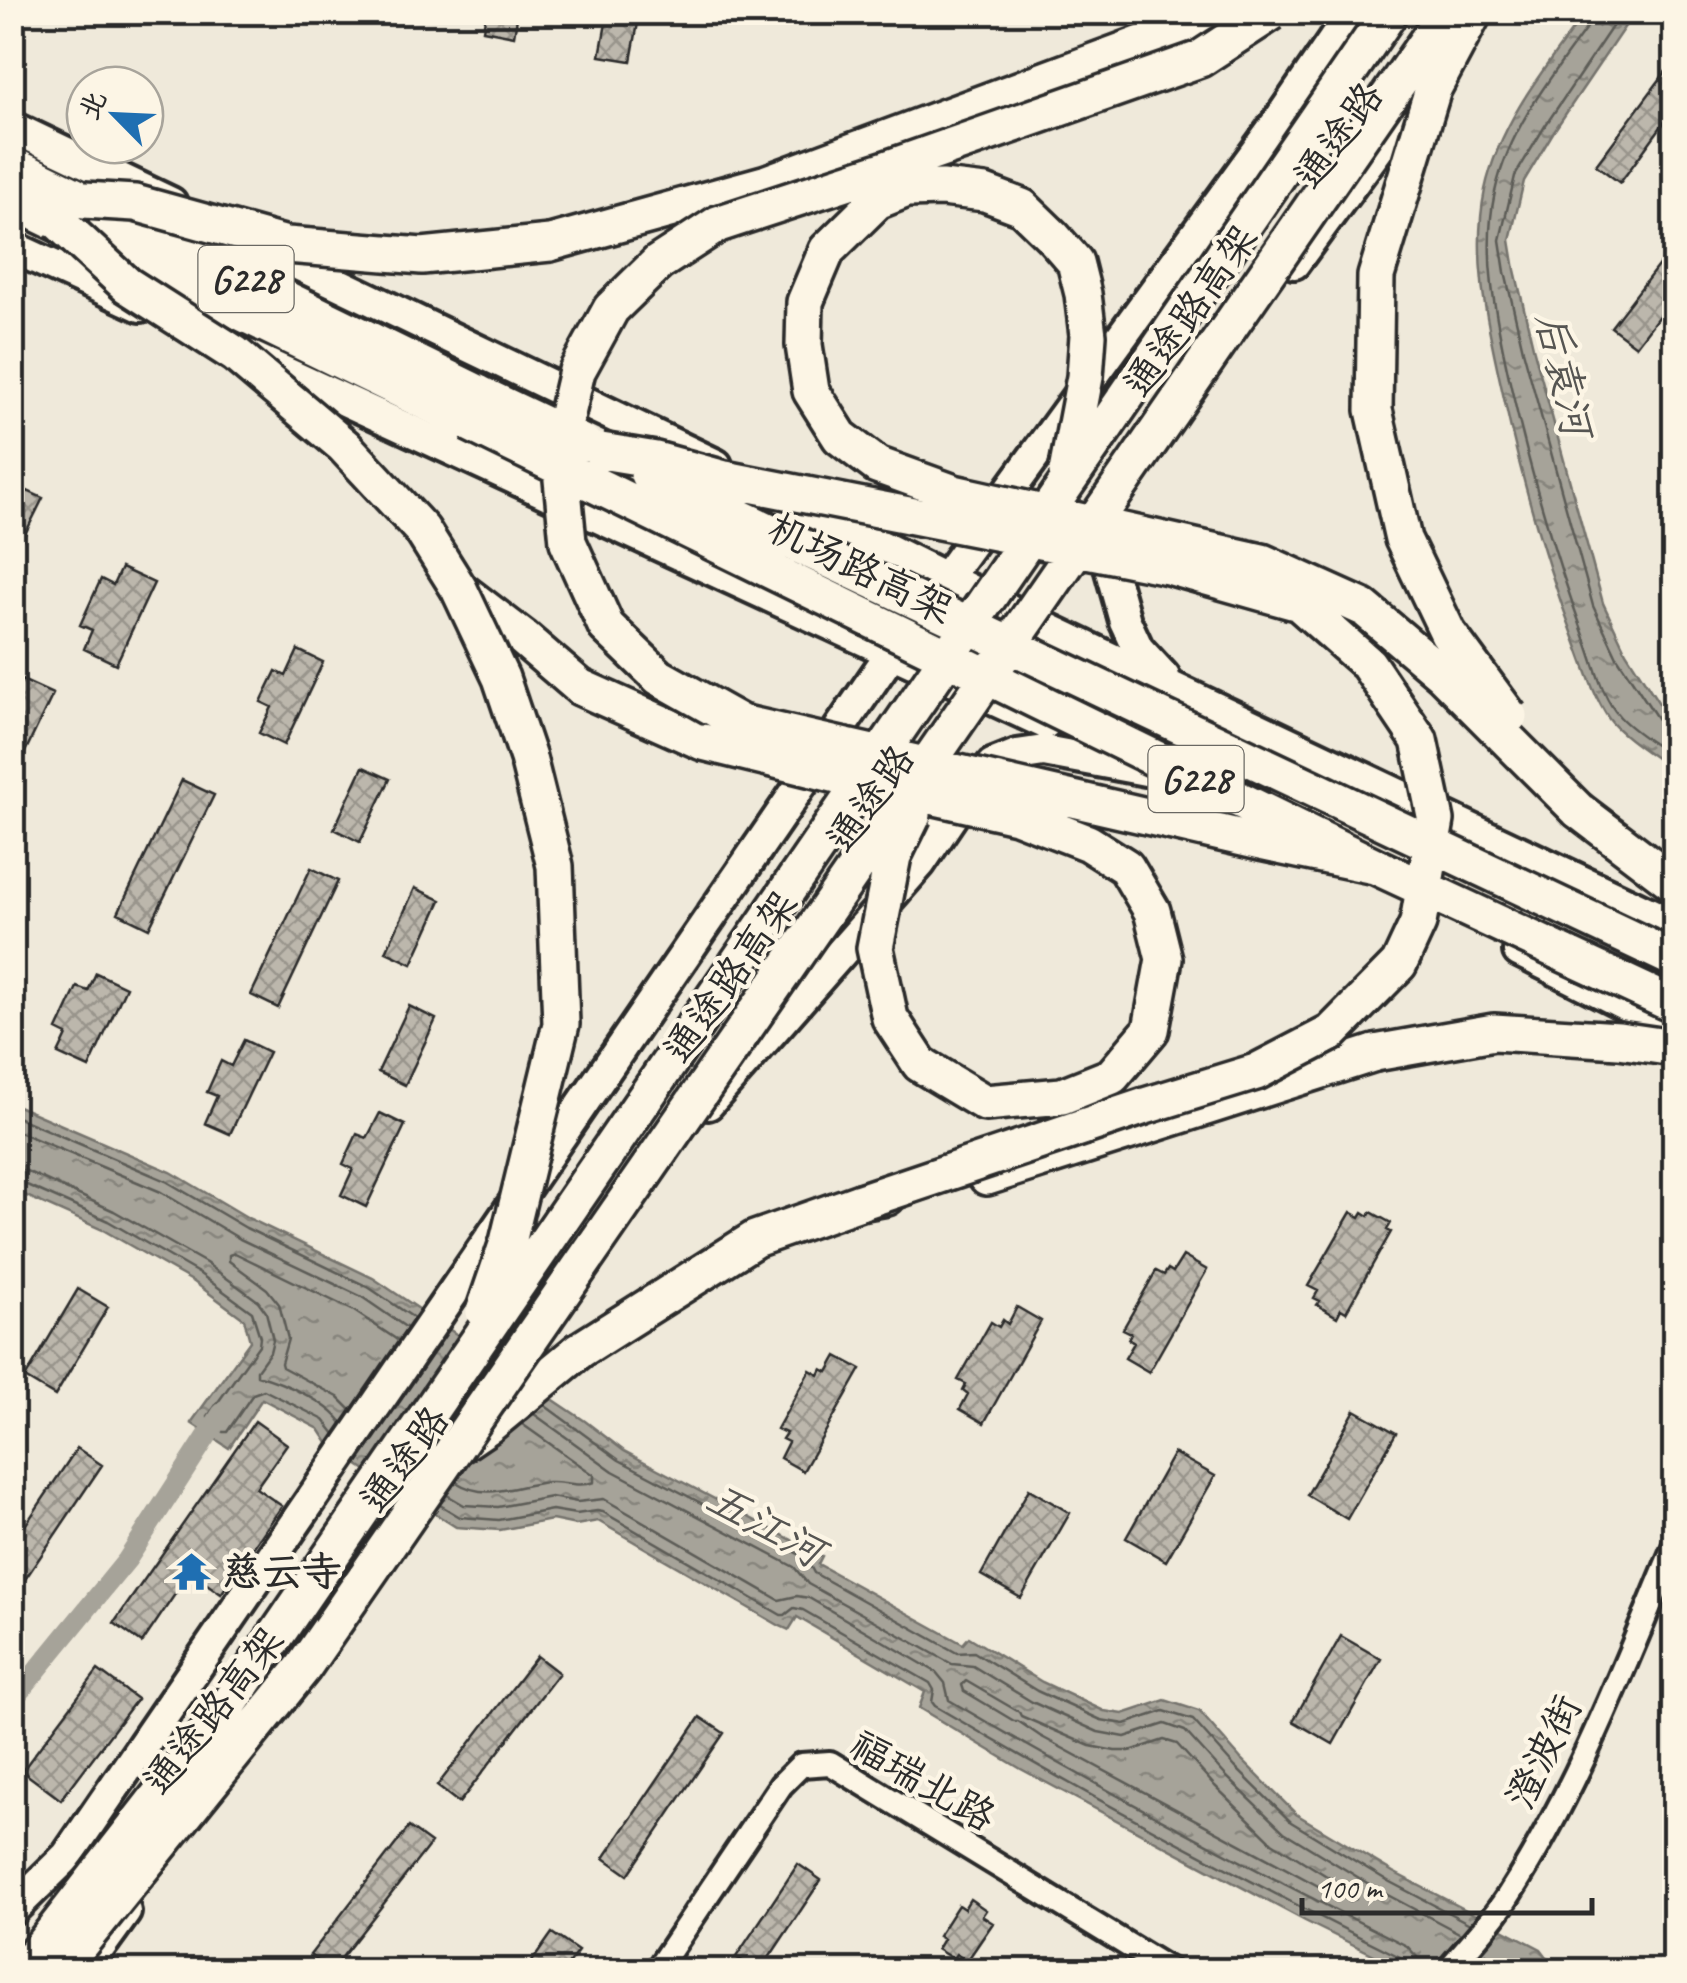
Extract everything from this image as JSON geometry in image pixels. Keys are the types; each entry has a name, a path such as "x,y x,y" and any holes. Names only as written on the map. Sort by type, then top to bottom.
{"highway":[{"path":"468,1355 508,1242 560,1024 556,866 528,758 506,694 459,589 422,530 344,446 235,354 127,285 72,211 135,203 288,246 422,256 550,243 767,183 1228,12"},
{"path":"1272,12 1200,59 718,224 658,263 611,309 576,371 559,448 568,542 606,626 659,677 741,724 1374,866"},
{"name":"通途路高架","path":"17,1970 34,1955 223,1712 1390,12"},
{"name":"通途路高架","path":"58,1970 304,1668 463,1443 1447,12"},
{"path":"1476,12 1433,89 1376,276 1374,410 1403,540 1448,633 1578,810"},
{"name":"机场路高架","path":"12,164 72,211 1374,866 1674,1005"},
{"path":"1064,488 1085,377 1088,335 1075,262 1022,208 985,192 907,188 877,201 827,250 805,302 804,345 812,390 840,436 877,465 954,493 1262,562 1364,608 1442,674 1578,810 1674,883"},
{"name":"机场路高架","path":"12,201 72,211 601,452 1674,959"},
{"path":"463,1443 580,1350 755,1239 1256,1072 1331,1033 1399,964 1418,922 1436,820 1419,740 1368,664 1299,603 1168,566 601,452"},
{"path":"459,589 580,687 703,742 838,775 873,783 909,791 927,795 1016,814 1088,843 1126,867 1152,911 1164,959 1152,1030 1112,1076 1062,1096 985,1103 920,1064 890,1018 875,948 893,856 901,840 917,806 924,790 956,723"},
{"path":"860,1202 972,1182 1392,1050 1494,1032 1619,1040 1674,1048"}],"main road":[{"name":"通途路","path":"12,1910 67,1856 892,652 1282,116 1353,12"},
{"name":"通途路","path":"83,1970 514,1374 1303,250 1476,12"},
{"path":"12,127 1040,625 1674,924"},
{"path":"12,247 1146,770 1674,1029"},
{"path":"1116,520 1111,571 1124,620 1138,649 1173,686"},
{"path":"690,1126 920,863 992,765 1016,754 1044,751 1146,770"}],"street":[{"name":"澄波街","path":"1448,1970 1510,1894 1559,1809 1597,1730 1674,1546"},
{"name":"福瑞北路","path":"656,1970 781,1785 801,1765 830,1763 1170,1970"}],"water":[{"path":"1586,12 1634,13 1524,181 1510,240 1533,347 1603,603 1626,652 1674,722 1674,771 1614,725 1589,678 1552,576 1525,485 1483,292 1481,216 1492,165 1526,96"},
{"path":"13,1104 171,1172 250,1219 373,1278 624,1451 822,1556 818,1564 963,1644 969,1637 1042,1682 1104,1711 1123,1714 1165,1700 1199,1711 1296,1814 1393,1872 1541,1949 1557,1970 1405,1970 1021,1769 919,1708 925,1692 797,1617 789,1630 780,1626 598,1521 576,1525 552,1520 500,1530 456,1527 355,1463 328,1443 319,1429 262,1399 229,1448 191,1423 250,1341 244,1319 194,1282 103,1230 13,1190"}],"building":[{"path":"486,12 518,12 514,36 483,30"},
{"path":"608,12 640,12 631,61 600,56"},
{"path":"725,12 758,12 756,22 724,17"},
{"path":"1667,70 1674,75 1674,109 1620,183 1596,165"},
{"path":"1674,245 1674,296 1636,346 1611,327"},
{"path":"12,484 43,498 20,544 12,540"},
{"path":"121,568 154,583 116,664 84,649 92,630 80,625 101,579 113,585"},
{"path":"298,650 323,662 284,745 259,733 272,707 261,702 276,671 286,676"},
{"path":"22,680 53,694 12,779 12,700"},
{"path":"363,767 390,779 360,842 334,829"},
{"path":"182,780 214,795 149,928 118,913"},
{"path":"311,868 338,881 278,1008 251,995"},
{"path":"415,888 441,900 412,964 386,952"},
{"path":"96,973 126,987 89,1068 58,1054 67,1035 57,1030 77,987 88,991"},
{"path":"409,1006 436,1019 405,1085 378,1072"},
{"path":"244,1040 269,1052 230,1134 205,1123 217,1096 207,1092 221,1061 231,1066"},
{"path":"380,1113 405,1125 366,1207 341,1195 353,1169 343,1164 357,1134 367,1138"},
{"path":"1351,1212 1360,1217 1363,1212 1369,1216 1371,1212 1391,1223 1387,1230 1391,1232 1346,1312 1341,1309 1337,1317 1317,1305 1320,1301 1314,1298 1318,1291 1308,1286"},
{"path":"1183,1256 1207,1270 1149,1372 1125,1358 1134,1343 1128,1339 1131,1333 1123,1329 1156,1271 1164,1275 1168,1269 1173,1272"},
{"path":"78,1289 108,1307 55,1396 25,1378"},
{"path":"1017,1307 1041,1321 984,1423 960,1409 968,1394 963,1390 966,1384 958,1380 991,1322 999,1327 1003,1320 1008,1324"},
{"path":"837,1356 861,1369 803,1471 780,1458 788,1442 782,1439 786,1433 777,1429 810,1370 819,1375 822,1369 828,1372"},
{"path":"1355,1410 1396,1433 1347,1519 1307,1495"},
{"path":"255,1421 287,1444 256,1488 282,1506 221,1594 190,1572 142,1643 114,1623"},
{"path":"77,1448 102,1465 26,1578 12,1569 12,1545"},
{"path":"1174,1453 1215,1476 1166,1561 1126,1538"},
{"path":"1029,1489 1070,1513 1021,1598 981,1575"},
{"path":"1341,1636 1381,1659 1333,1744 1293,1721"},
{"path":"537,1656 559,1673 459,1803 437,1786"},
{"path":"98,1670 137,1699 61,1800 22,1771"},
{"path":"700,1717 724,1733 628,1875 604,1858"},
{"path":"409,1827 431,1843 329,1970 310,1955"},
{"path":"798,1864 821,1880 761,1970 757,1970 736,1957"},
{"path":"970,1899 986,1910 982,1916 993,1923 967,1961 956,1954 953,1959 937,1949 943,1939 938,1936 958,1905 964,1909"},
{"path":"552,1933 578,1951 564,1970 526,1970"}],"waterway":[{"path":"12,1701 127,1560 222,1413"}],"place":[{"name":"慈云寺","path":"192,1571"}],"water label":[{"name":"后袁河","path":"1565,374"},
{"name":"五江河","path":"766,1524"}]}
